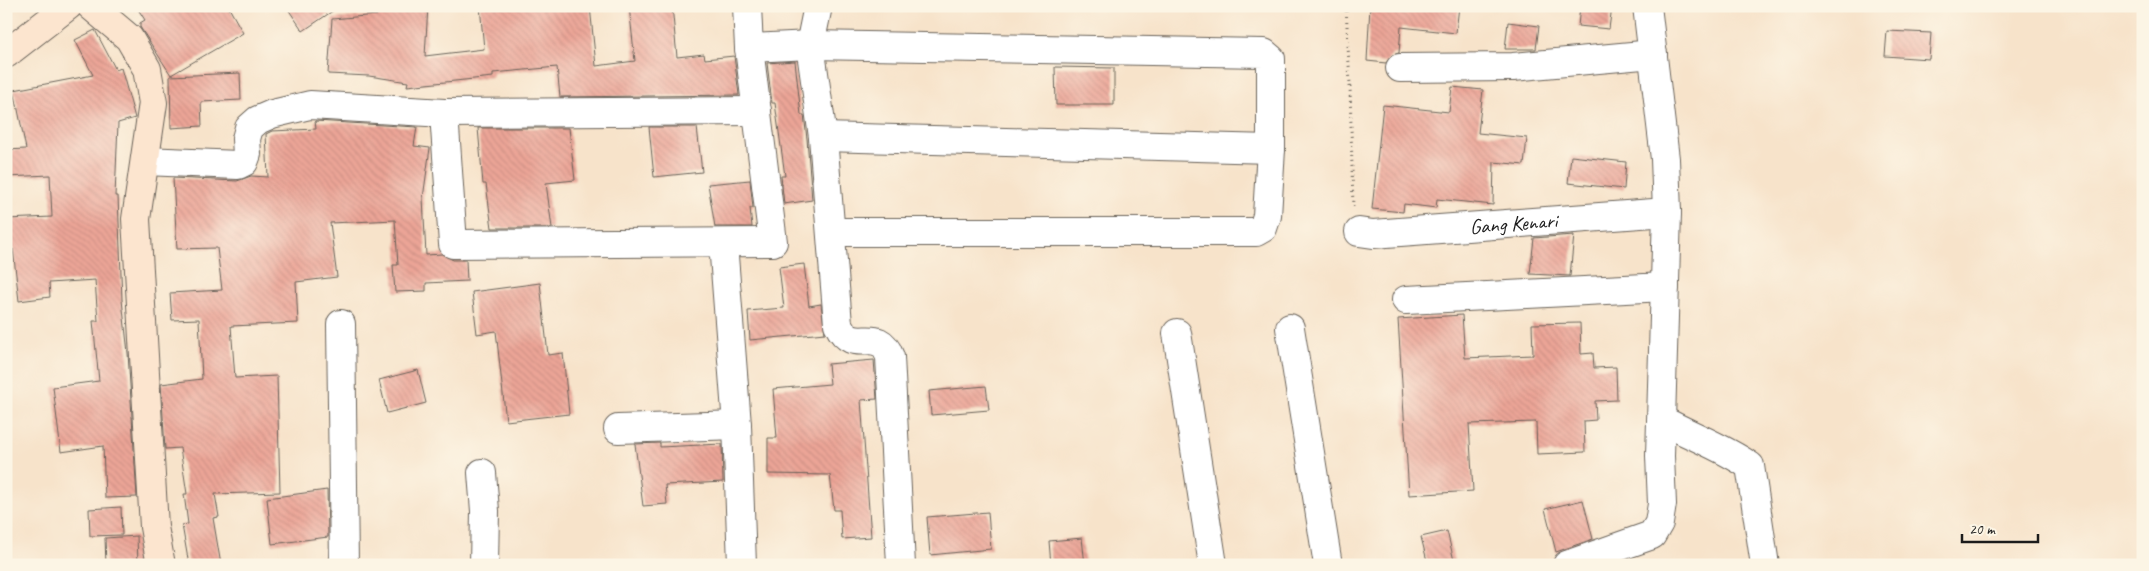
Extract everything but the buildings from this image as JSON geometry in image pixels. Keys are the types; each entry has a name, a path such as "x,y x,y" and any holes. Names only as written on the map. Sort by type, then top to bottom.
{"street":[{"path":"6,54 68,6"},
{"path":"91,6 129,38 147,69 153,103 136,229 154,527 161,565"},
{"path":"444,113 453,244 772,242 749,48 747,6"},
{"path":"818,6 810,45 823,137 838,324 842,332 854,341 878,340 883,343 890,357 901,565"},
{"path":"1567,565 1652,535 1659,523 1662,504 1667,212 1666,159 1647,6"},
{"path":"749,48 810,45 1264,53 1271,59 1271,150 1267,216 1263,228 1256,232 831,232"},
{"path":"1400,68 1513,68 1653,54"},
{"path":"145,161 238,165 244,162 249,128 258,120 272,114 310,105 444,113 757,111"},
{"path":"823,137 1271,150"},
{"name":"Gang Kenari","path":"1359,232 1373,234 1667,212"},
{"path":"723,243 737,426 742,565"},
{"path":"1406,300 1665,287"},
{"path":"341,324 344,565"},
{"path":"1290,328 1328,565"},
{"path":"1177,333 1213,565"},
{"path":"1662,420 1696,439 1733,454 1750,466 1765,565"},
{"path":"618,429 737,426"},
{"path":"482,473 485,511 484,565"}],"path":[{"path":"1346,6 1354,224 1359,232"}]}
